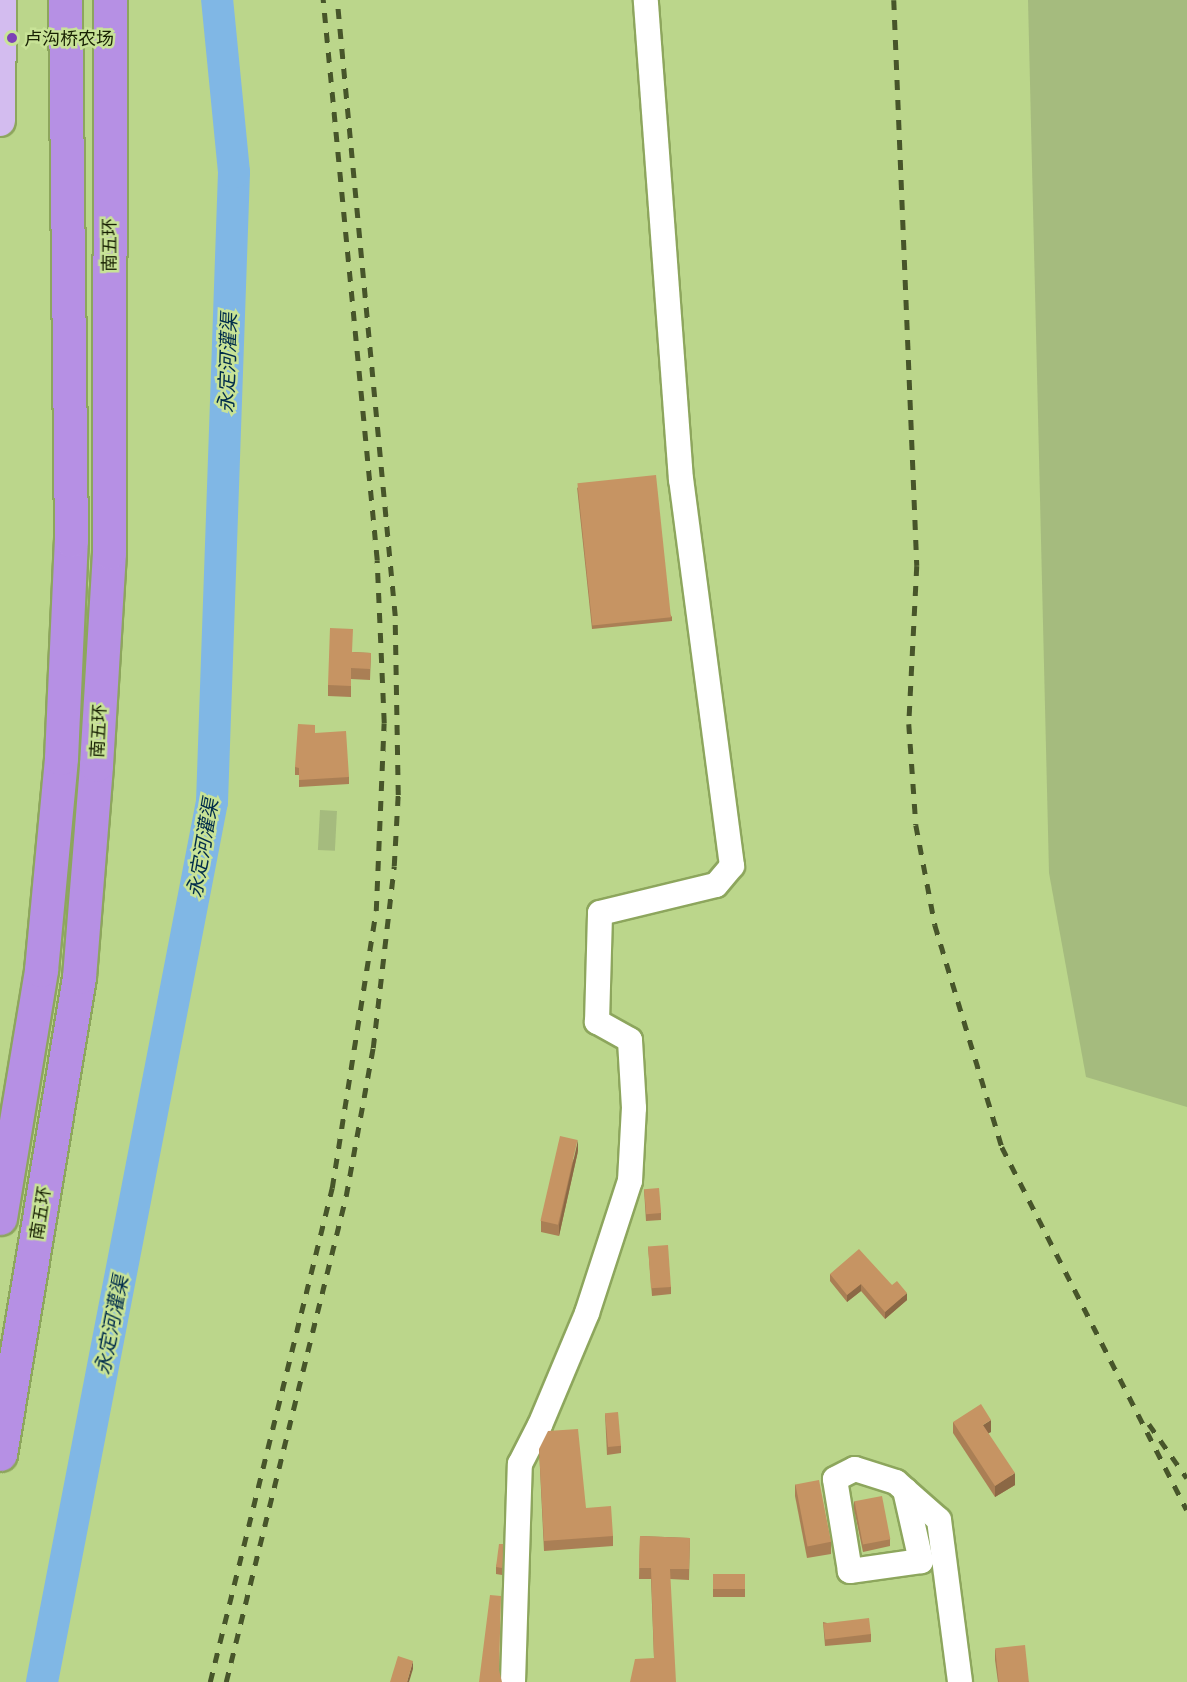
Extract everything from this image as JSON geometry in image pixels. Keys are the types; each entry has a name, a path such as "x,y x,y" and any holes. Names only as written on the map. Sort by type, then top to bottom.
{"highway":[{"name":"南五环","path":"0,1218 41,970 61,758 71,540 65,0"},
{"name":"南五环","path":"0,1455 79,977 96,765 109,552 110,0"}],"main road":[{"path":"0,121 1,0"}],"street":[{"path":"513,1682 520,1464 540,1425 587,1313 630,1181 634,1108 630,1040 597,1022 600,913 716,885 732,866 681,480 646,0"},
{"path":"905,1490 921,1561 849,1571 835,1479 855,1469 897,1482 939,1520 960,1682"}],"green space":[{"path":"1028,0 1187,0 1187,1107 1086,1077 1049,873"},
{"path":"320,810 337,811 335,851 318,850"}],"building":[{"path":"656,475 671,617 592,625 577,483"},
{"path":"330,628 353,629 352,652 371,653 370,669 351,668 351,686 328,685"},
{"path":"298,724 315,725 315,733 346,731 349,777 299,780 299,768 295,767"},
{"path":"560,1136 578,1140 558,1225 540,1221"},
{"path":"659,1188 661,1213 646,1214 644,1189"},
{"path":"668,1245 671,1287 651,1288 648,1246"},
{"path":"859,1249 892,1285 897,1281 907,1293 885,1312 861,1284 847,1295 830,1274"},
{"path":"981,1404 991,1420 983,1425 1015,1473 995,1486 953,1422"},
{"path":"618,1412 621,1446 608,1447 605,1413"},
{"path":"578,1429 586,1508 611,1506 613,1536 544,1541 539,1449 548,1431"},
{"path":"819,1480 831,1542 807,1546 795,1485"},
{"path":"882,1496 890,1539 863,1545 855,1501"},
{"path":"640,1536 690,1538 689,1569 670,1569 676,1682 630,1682 635,1659 654,1658 651,1568 639,1568"},
{"path":"499,1544 503,1544 502,1568 496,1567"},
{"path":"713,1574 745,1574 745,1589 713,1589"},
{"path":"490,1595 501,1596 499,1670 502,1682 479,1682"},
{"path":"869,1618 871,1634 825,1639 823,1624"},
{"path":"1025,1645 1029,1682 999,1682 995,1648"},
{"path":"398,1656 413,1661 407,1682 390,1682"}],"waterway":[{"name":"永定河灌渠","path":"42,1682 212,802 234,172 217,0"}],"railway":[{"path":"210,1682 332,1188 376,911 384,723 377,560 323,0"},
{"path":"226,1682 346,1196 373,1048 394,866 398,795 395,616 337,0"},
{"path":"894,0 917,566 909,724 916,825 935,925 1002,1147 1187,1510"},
{"path":"1149,1424 1187,1478"}],"place":[{"name":"卢沟桥农场","path":"12,38"}]}
